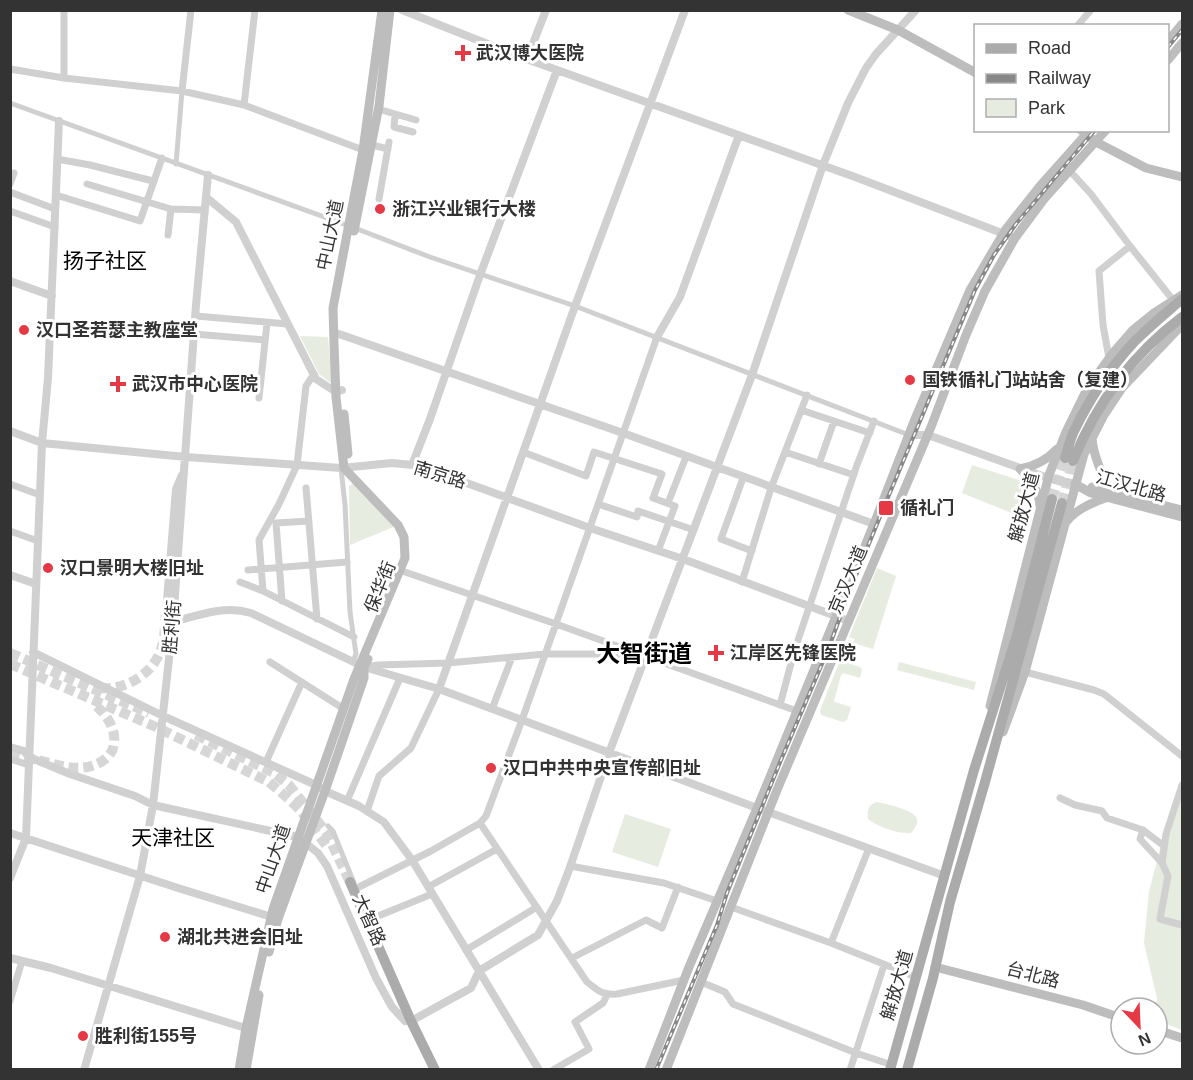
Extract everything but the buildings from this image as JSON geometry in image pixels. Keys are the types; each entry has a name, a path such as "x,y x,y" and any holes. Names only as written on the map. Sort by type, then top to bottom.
{"main road":[{"name":"中山大道","path":"345,468 333,308 367,148 382,10"},
{"name":"中山大道","path":"367,148 378,109 390,10"},
{"path":"848,10 898,30 974,72"},
{"path":"1169,39 1182,24"},
{"path":"1169,58 1182,43"},
{"path":"1086,132 1096,142 1146,168 1182,177"},
{"name":"京汉大道","path":"649,1070 970,290 1003,233 1086,132"},
{"name":"京汉大道","path":"666,1070 769,812 928,435 985,291 1015,238 1044,199 1104,132"},
{"name":"中山大道","path":"339,391 339,307 352,227"},
{"path":"1179,298 1118,361 1074,432 1069,460 1098,409 1127,369 1182,317"},
{"name":"解放大道","path":"891,1067 974,770 1048,478 1060,445 1087,389 1109,358 1133,330 1154,313 1179,298"},
{"name":"解放大道","path":"985,782 1025,672 1084,454 1104,415 1122,388 1182,325"},
{"path":"1065,524 1073,514 1110,495 1094,450 1092,437"},
{"path":"1020,469 1039,463 1060,445"},
{"name":"保华街","path":"345,468 402,523 408,536 410,549 405,572 359,664"},
{"name":"保华街","path":"345,468 398,525 404,537 405,558 359,664"},
{"path":"1020,469 1031,480 1039,496 1040,509"},
{"name":"江汉北路","path":"1075,484 1182,518"},
{"name":"江汉北路","path":"1110,495 1182,510"},
{"name":"解放大道","path":"907,1070 950,902 985,782 1057,501 974,770"},
{"name":"中山大道","path":"302,840 316,785 359,664"},
{"name":"中山大道","path":"239,1070 264,974 274,918 302,840 325,791 364,678 359,664"},
{"name":"大智路","path":"350,885 368,920 426,1070"},
{"name":"大智路","path":"350,885 408,1019 435,1070"},
{"name":"台北路","path":"935,967 1083,1005 1109,1014"},
{"name":"中山大道","path":"246,1070 249,1029"}],"street":[{"path":"64,10 64,78"},
{"path":"176,164 191,10"},
{"path":"244,105 255,10"},
{"path":"402,10 527,59 823,165 1015,238"},
{"path":"527,59 546,10"},
{"path":"367,811 379,776 411,748 439,689 575,306 685,10"},
{"path":"408,1019 471,987 479,970 538,935 557,901 609,753 752,375 823,165 866,68 916,10"},
{"path":"1079,24 1090,10"},
{"path":"10,69 64,78 182,91 244,105 367,148 388,146 379,199"},
{"path":"412,465 480,274 557,70"},
{"path":"10,103 430,257 575,306 909,435 928,435 1020,469 1075,484"},
{"path":"378,109 416,120"},
{"path":"395,114 394,127 413,132"},
{"path":"10,878 26,838 42,442 48,378 59,121"},
{"path":"350,885 412,860 480,824 486,816 546,654 657,337 680,297 739,135"},
{"path":"56,195 140,221 162,158"},
{"path":"57,159 153,181"},
{"path":"1070,171 1091,194 1130,246 1179,298"},
{"path":"10,184 14,173"},
{"name":"胜利街","path":"84,1070 140,876 153,805 173,622 208,175"},
{"path":"87,184 171,208 205,210"},
{"path":"10,192 55,209"},
{"path":"206,197 236,222 316,379 339,391"},
{"path":"168,235 171,208"},
{"path":"10,211 55,227"},
{"path":"1109,358 1103,325 1099,271 1130,246"},
{"path":"10,281 52,296"},
{"path":"196,316 288,324"},
{"path":"259,398 267,323"},
{"path":"194,334 265,340"},
{"path":"339,334 874,524"},
{"path":"263,591 259,540 297,465 306,386 314,374"},
{"path":"742,582 771,488 807,395"},
{"path":"801,410 870,433"},
{"path":"819,464 834,421"},
{"path":"780,705 794,652 874,422"},
{"name":"南京路","path":"10,430 42,442 186,457 345,468 392,463 412,465 682,559 849,621"},
{"path":"523,452 586,476 594,452 662,474 653,498 675,506 658,551"},
{"path":"785,452 854,475"},
{"path":"668,503 686,457"},
{"name":"中山大道","path":"345,468 350,612 359,664"},
{"path":"166,613 176,489 184,469"},
{"path":"743,478 721,539 752,551"},
{"path":"10,484 40,495"},
{"path":"306,488 317,619"},
{"path":"598,504 636,517 638,511 693,530"},
{"path":"282,601 276,523 309,520"},
{"path":"10,531 38,541"},
{"path":"248,570 347,561"},
{"path":"405,572 797,711"},
{"path":"10,575 36,584"},
{"path":"240,582 263,591 354,638"},
{"path":"173,622 219,610 245,611 359,664 439,689 945,876"},
{"path":"359,664 448,663 546,654 618,654 629,650"},
{"path":"33,652 163,716 316,785 359,806 384,822 412,860 539,1070"},
{"path":"492,709 512,657"},
{"path":"270,662 344,709"},
{"path":"1025,672 1104,694 1182,756"},
{"path":"347,801 400,678"},
{"path":"266,762 302,682"},
{"path":"10,747 24,751 29,761"},
{"path":"10,759 29,761 70,774 135,796 153,805 302,840"},
{"path":"1162,863 1166,834 1182,785"},
{"path":"1060,798 1075,805 1102,811 1107,818 1143,830 1164,846"},
{"path":"480,824 587,982 607,995 684,981"},
{"name":"大智路","path":"328,826 333,831 350,885"},
{"path":"1143,830 1140,839 1162,863 1168,876 1160,919 1182,925"},
{"path":"10,832 274,918"},
{"name":"大智路","path":"302,840 318,853 327,866 376,978 392,1007 408,1019"},
{"path":"831,943 869,848"},
{"path":"368,920 430,890 497,849"},
{"path":"570,866 664,882 717,901"},
{"path":"572,958 646,920 662,928 678,887"},
{"path":"466,950 537,907"},
{"path":"731,907 916,977"},
{"path":"10,958 51,968 249,1029"},
{"path":"10,1001 22,961"},
{"path":"850,1070 884,965"},
{"path":"701,982 725,992 733,1004 891,1067"},
{"path":"553,1070 589,1049 575,1022 603,1003 607,995"}],"green space":[{"path":"300,336 328,337 332,384 319,374"},
{"path":"972,465 1019,480 1031,496 1014,514 962,493"},
{"path":"356,482 396,526 350,545 349,486"},
{"path":"877,568 896,576 873,649 853,643 855,639 849,637"},
{"path":"841,661 862,669 860,678 843,673 841,675 834,701 851,707 847,720 843,722 821,715 820,710"},
{"path":"899,662 976,682 974,690 897,670"},
{"path":"1182,777 1182,1030 1169,1025 1169,996 1157,996 1144,943 1149,892"},
{"path":"877,802 912,813 917,822 911,833 888,829 868,819 869,808"},
{"path":"625,814 671,829 658,867 612,852"}],"tunnel":[{"path":"1052,499 1065,458"},
{"path":"1062,503 1073,461"},
{"path":"101,688 130,683 139,678 153,664 163,642 166,613"},
{"path":"10,653 149,713"},
{"path":"10,664 156,727 269,782 300,810 329,849"},
{"path":"10,753 72,768 86,767 101,762 111,752 114,738 109,721 94,704"},
{"path":"196,735 274,773 289,785 326,832 350,882"}],"railway":[{"path":"1169,46 1182,30"},
{"path":"656,1070 717,925 727,893 828,650 850,590 975,290 994,255 1016,224 1093,132"}],"place":[{"name":"武汉博大医院","path":"463,53"},
{"name":"浙江兴业银行大楼","path":"380,209"},
{"name":"汉口圣若瑟主教座堂","path":"24,330"},
{"name":"国铁循礼门站站舍（复建）","path":"910,380"},
{"name":"武汉市中心医院","path":"118,384"},
{"name":"循礼门","path":"886,508"},
{"name":"汉口景明大楼旧址","path":"48,568"},
{"name":"江岸区先锋医院","path":"716,653"},
{"name":"汉口中共中央宣传部旧址","path":"491,768"},
{"name":"湖北共进会旧址","path":"165,937"},
{"name":"胜利街155号","path":"83,1036"}],"district":[{"name":"扬子社区","path":"105,260"},
{"name":"大智街道","path":"644,653"},
{"name":"天津社区","path":"173,837"}]}
